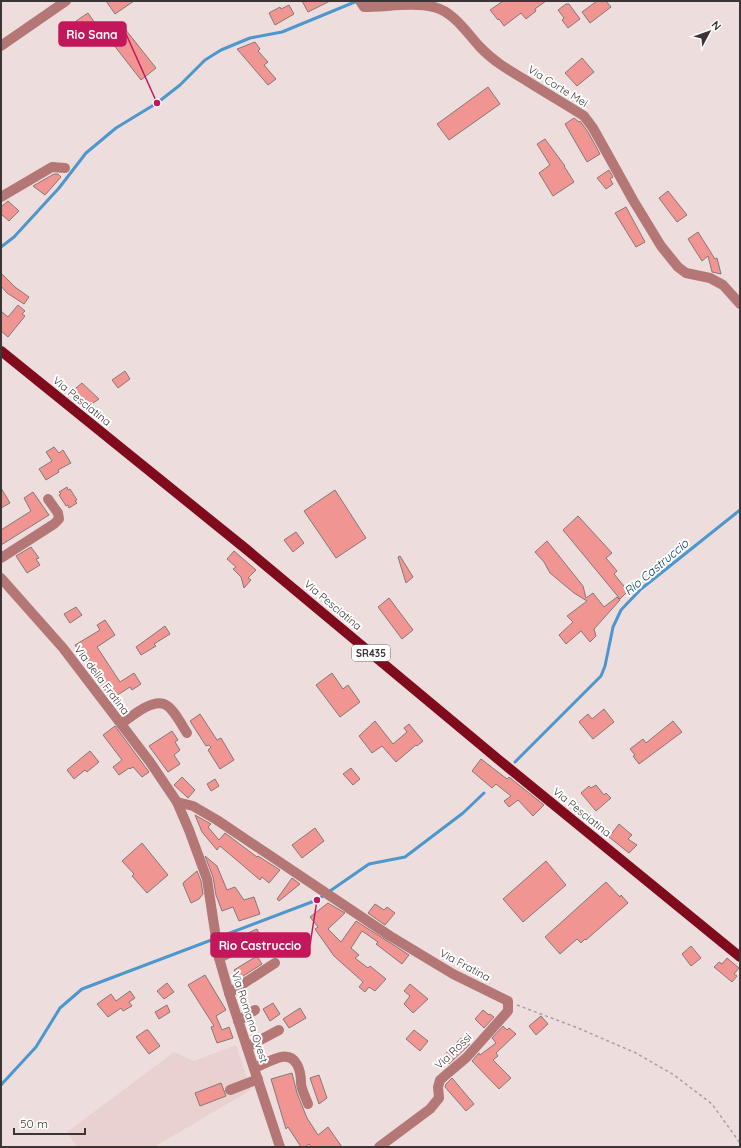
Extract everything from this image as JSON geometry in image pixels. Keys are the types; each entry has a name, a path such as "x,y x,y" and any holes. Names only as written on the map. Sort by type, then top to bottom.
{"main road":[{"name":"Via Pesciatina","path":"1,351 246,549 499,760 740,957"}],"street":[{"path":"1,46 66,1"},
{"name":"Via Corte Mei","path":"362,4 386,7 409,5 435,7 446,12 453,17 481,48 498,63 584,116 593,128 633,200 661,246 678,267 686,273 710,278 723,285 740,304"},
{"path":"1,197 52,167 65,168"},
{"path":"1,558 54,524 58,519 58,513 48,499"},
{"name":"Via della Fratina","path":"1,578 63,648 150,762 177,802"},
{"path":"120,724 151,704 164,704 172,711 187,734"},
{"name":"Via Fratina","path":"177,802 193,806 217,820 321,891 390,936 453,974 508,1001"},
{"name":"Via Romana Ovest","path":"177,802 207,879 219,958 238,1021 258,1078 277,1146"},
{"path":"219,958 241,944"},
{"path":"229,993 275,963"},
{"name":"Via Rossi","path":"379,1147 430,1109 439,1098 438,1087 440,1080 467,1057 508,1011 508,1001"},
{"path":"238,1021 255,1010"},
{"path":"247,1047 280,1030"},
{"path":"254,1068 282,1057 290,1058 295,1061 301,1074 301,1083 308,1104"},
{"path":"230,1090 258,1078"}],"path":[{"path":"508,1001 578,1028 628,1050 674,1075 712,1104 740,1143"}],"shaded area":[{"path":"236,1045 251,1090 154,1147 77,1147 67,1132 174,1052 194,1061"}],"building":[{"path":"106,1 134,1 115,14"},
{"path":"302,1 330,1 308,12"},
{"path":"503,1 546,1 535,9 536,11 526,19 521,13 504,26 490,10"},
{"path":"597,1 606,1 611,7 590,23 582,12"},
{"path":"566,4 569,4 580,19 568,28 562,20 564,18 558,10"},
{"path":"289,5 294,14 275,25 269,13 280,7 281,9"},
{"path":"88,13 101,32 88,40 76,21"},
{"path":"125,29 156,68 141,80 110,40"},
{"path":"255,42 260,49 258,51 268,62 264,65 276,79 268,85 237,49"},
{"path":"582,58 594,72 577,86 565,73"},
{"path":"488,87 500,104 449,140 437,124"},
{"path":"574,118 579,122 580,121 588,132 600,154 587,162 565,124"},
{"path":"545,139 565,166 574,182 553,196 539,173 550,165 537,144"},
{"path":"609,170 613,177 610,179 613,184 606,189 597,178"},
{"path":"54,174 58,174 61,177 45,195 33,186"},
{"path":"668,191 687,215 677,222 659,198"},
{"path":"8,201 19,211 9,221 1,214 1,207"},
{"path":"626,207 645,242 636,247 615,213"},
{"path":"698,232 715,259 717,258 721,274 712,272 708,256 702,261 688,239"},
{"path":"1,273 15,287 29,297 24,304 7,293 1,286"},
{"path":"18,305 25,311 22,314 25,316 8,337 1,331 1,311 8,317"},
{"path":"125,371 130,379 118,388 112,380"},
{"path":"82,383 99,399 87,407 70,393"},
{"path":"54,447 59,453 63,450 71,463 58,470 59,472 46,480 39,469 52,461 46,452"},
{"path":"67,487 77,500 75,501 77,503 69,508 59,495 61,494 59,492"},
{"path":"1,488 10,503 1,508"},
{"path":"335,490 366,538 336,558 304,511"},
{"path":"33,492 49,515 1,545 1,530 31,511 24,498"},
{"path":"578,516 612,553 606,558 617,571 614,574 628,591 620,599 563,530"},
{"path":"296,532 304,543 293,552 284,540"},
{"path":"547,541 583,586 586,598 593,593 604,607 617,597 620,600 594,629 596,636 590,642 581,631 566,644 559,635 573,622 567,616 587,601 574,593 550,573 544,562 535,552"},
{"path":"31,547 39,558 36,559 40,565 27,573 16,556"},
{"path":"234,551 256,570 248,578 251,580 244,588 241,577 233,569 236,567 227,559"},
{"path":"400,556 413,577 406,583 398,557"},
{"path":"389,598 413,630 402,639 378,607"},
{"path":"76,607 82,615 70,623 64,614"},
{"path":"105,620 115,635 97,647 120,682 134,673 141,684 132,690 130,687 111,699 75,645 100,630 97,625"},
{"path":"165,626 170,634 154,644 156,646 141,655 136,647"},
{"path":"332,673 343,689 348,685 360,702 340,717 316,685"},
{"path":"604,709 614,722 593,739 579,722 588,714 592,719"},
{"path":"200,714 217,740 221,738 234,760 220,769 208,750 211,747 209,745 206,746 190,721"},
{"path":"375,721 393,744 407,732 404,728 409,724 423,741 396,762 382,746 372,753 359,736"},
{"path":"673,721 682,732 639,764 633,756 635,755 630,749 643,739 646,743"},
{"path":"115,726 149,772 142,777 133,767 119,775 113,767 122,760 103,735"},
{"path":"172,731 178,740 175,742 180,750 174,755 180,764 168,772 149,746"},
{"path":"90,751 99,762 87,772 85,770 74,779 67,770"},
{"path":"481,759 507,779 509,777 544,805 533,816 518,800 509,807 504,801 511,796 496,784 492,788 472,771"},
{"path":"351,768 360,779 353,785 343,774"},
{"path":"182,777 195,790 188,798 174,785"},
{"path":"215,779 219,786 211,791 207,784"},
{"path":"596,785 604,795 606,793 611,798 596,811 581,793 589,786 591,788"},
{"path":"195,815 211,824 208,827 219,840 225,833 257,857 258,856 280,870 269,883 262,877 260,880 220,846 217,850 202,832"},
{"path":"619,824 632,835 628,839 637,845 629,853 609,837"},
{"path":"315,828 324,841 302,858 292,845"},
{"path":"142,843 168,875 147,893 132,876 134,874 122,861"},
{"path":"205,856 217,866 227,890 235,887 244,900 254,897 260,914 239,921 233,907 222,911 216,895 213,877"},
{"path":"546,861 566,885 523,922 503,899"},
{"path":"197,871 201,881 203,894 199,899 191,903 183,884"},
{"path":"292,878 300,884 279,901 277,899"},
{"path":"606,882 628,903 586,940 585,939 581,943 577,939 560,954 545,937"},
{"path":"328,903 345,913 328,929 341,942 356,921 409,955 402,964 376,944 378,942 362,931 351,948 359,955 355,958 368,968 370,966 386,979 375,991 369,987 365,992 359,987 363,982 334,956 315,929 318,927 310,917"},
{"path":"375,904 384,910 387,907 395,913 385,925 368,913"},
{"path":"257,929 261,938 252,942 248,933"},
{"path":"691,946 701,958 691,966 682,954"},
{"path":"257,956 262,964 240,978 234,970"},
{"path":"727,958 739,968 734,974 737,976 732,982 714,967 719,962 722,964"},
{"path":"205,975 226,1010 216,1016 222,1030 229,1027 233,1038 217,1043 211,1027 214,1026 188,985"},
{"path":"167,983 174,992 164,999 157,991"},
{"path":"410,984 428,999 413,1013 404,1004 410,996 404,991"},
{"path":"130,991 135,998 129,1002 132,1006 123,1011 121,1008 108,1017 97,1004 111,994 116,1001"},
{"path":"273,1003 280,1014 270,1021 263,1009"},
{"path":"167,1005 170,1012 159,1019 155,1012"},
{"path":"300,1008 306,1018 289,1028 283,1019"},
{"path":"483,1010 494,1017 484,1028 475,1019"},
{"path":"541,1016 548,1024 536,1035 529,1026"},
{"path":"503,1026 507,1030 509,1028 516,1034 496,1053 498,1056 493,1060 511,1078 499,1089 472,1061 479,1053 480,1055 496,1043 492,1038"},
{"path":"148,1030 160,1046 149,1054 136,1037"},
{"path":"414,1030 428,1041 420,1051 406,1039"},
{"path":"461,1038 470,1044 449,1064 443,1056"},
{"path":"292,1073 297,1093 307,1118 318,1135 328,1127 342,1147 311,1147 309,1144 305,1147 301,1147 288,1127 286,1129 271,1079"},
{"path":"319,1075 327,1098 319,1104 310,1078"},
{"path":"452,1078 474,1104 466,1111 445,1087"},
{"path":"221,1083 226,1096 200,1106 195,1093"}],"waterway":[{"path":"1,247 14,237 59,188 86,153 116,128 157,103 180,85 205,60 221,50 250,38 282,32 357,1"},
{"name":"Rio Castruccio","path":"515,762 601,676 605,666 613,627 621,610 641,589 740,510"},
{"name":"Rio Castruccio","path":"1,1085 36,1047 60,1008 82,989 317,900 369,864 405,857 463,813 484,793"}],"place":[{"name":"Rio Sana","path":"157,103"},
{"name":"Rio Castruccio","path":"317,900"}]}
